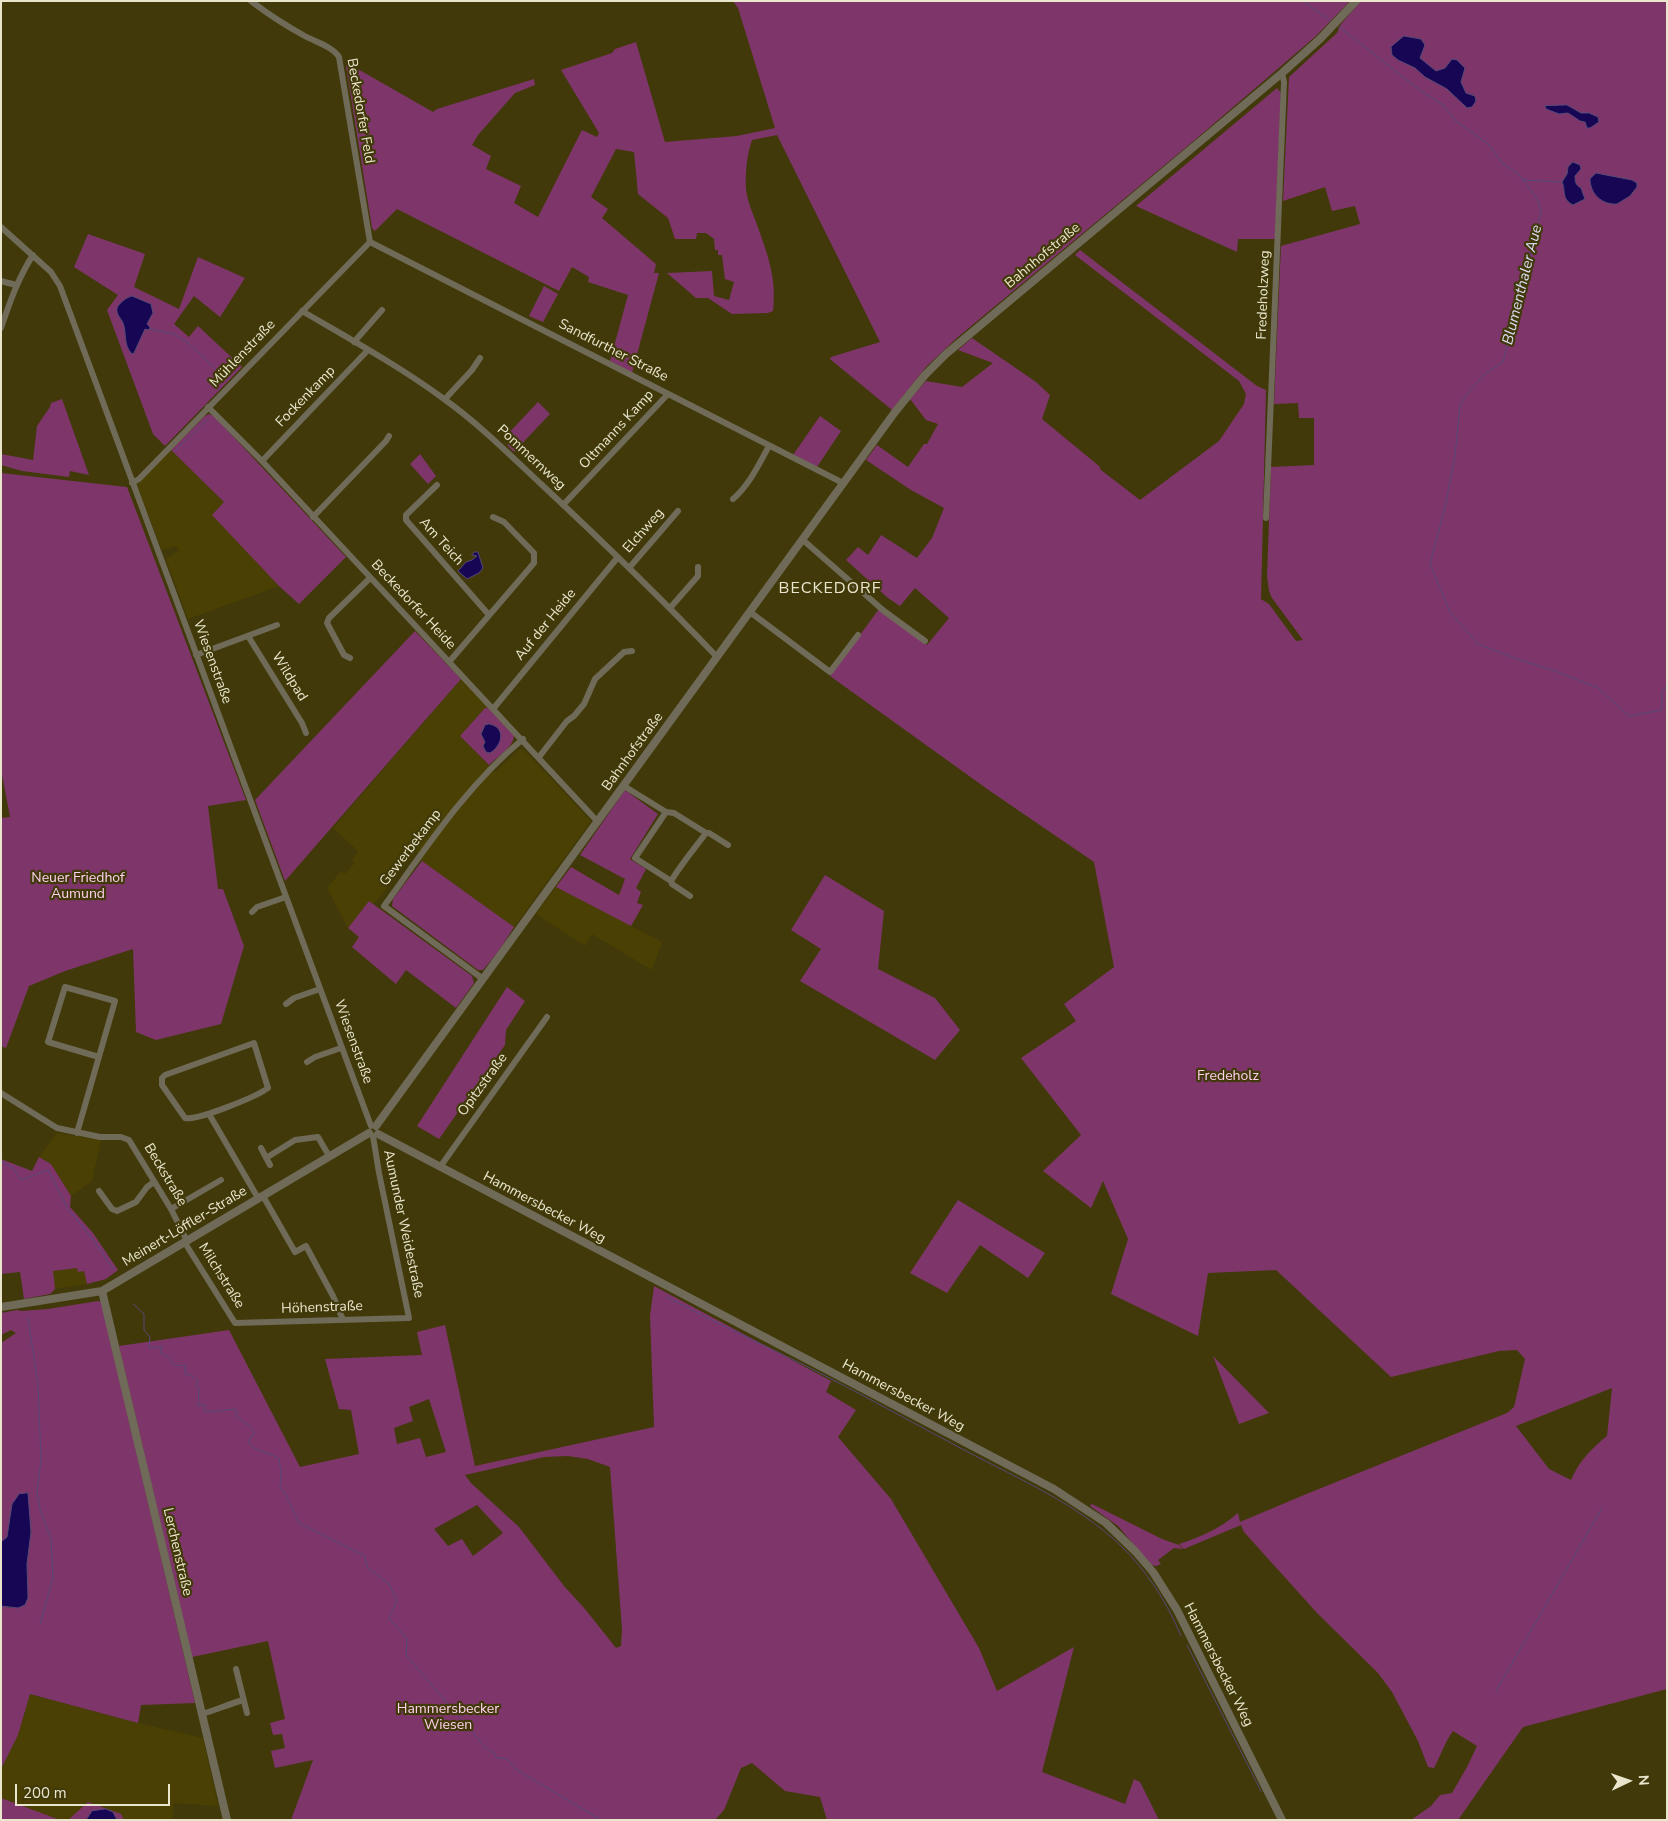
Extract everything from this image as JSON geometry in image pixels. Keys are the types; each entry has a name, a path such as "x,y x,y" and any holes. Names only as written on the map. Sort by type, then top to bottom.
{"street":[{"name":"Beckedorfer Feld","path":"251,1 270,16 334,50 340,57 370,242"},
{"name":"Bahnhofstraße","path":"373,1131 843,483 895,412 934,364 1282,73 1334,25 1356,1"},
{"name":"Fredeholzweg","path":"1266,518 1284,82 1282,73"},
{"name":"Wiesenstraße","path":"1,227 34,255 51,272 60,286 373,1131"},
{"name":"Mühlenstraße","path":"132,482 139,479 370,242"},
{"name":"Sandfurther Straße","path":"370,242 843,483"},
{"path":"1,328 16,285 23,270 34,255"},
{"path":"1,281 16,285"},
{"path":"354,342 382,310"},
{"name":"Pommernweg","path":"302,311 445,399 488,435 564,505 670,608 717,657"},
{"name":"Fockenkamp","path":"262,461 368,350"},
{"path":"445,399 472,370 480,358"},
{"name":"Oltmanns Kamp","path":"564,505 668,394"},
{"name":"Beckedorfer Heide","path":"208,407 262,461 313,518 523,739 598,822"},
{"path":"313,518 389,436"},
{"path":"733,499 741,492 751,478 769,446"},
{"name":"Am Teich","path":"436,485 406,515 406,520 489,615"},
{"name":"Elchweg","path":"629,568 678,511"},
{"path":"449,662 534,563 534,553 504,522 494,517"},
{"path":"803,540 884,611 925,641"},
{"name":"Auf der Heide","path":"493,709 618,557"},
{"path":"670,608 698,576 698,567"},
{"path":"350,658 344,655 327,623 329,618 370,578"},
{"path":"750,612 830,672 858,635"},
{"path":"196,655 277,625"},
{"name":"Wildpad","path":"248,636 302,723 306,733"},
{"path":"539,757 584,704 595,679 624,652 632,651"},
{"name":"Gewerbekamp","path":"483,979 384,906 453,813 496,763 523,739"},
{"path":"624,786 666,812 674,813 728,845"},
{"path":"666,812 635,858 671,880 672,884 690,896"},
{"path":"671,880 684,860 706,833"},
{"path":"252,912 257,907 286,897"},
{"path":"77,1133 99,1057 115,1000 65,987 48,1042 99,1057"},
{"path":"286,1004 294,998 320,988"},
{"name":"Opitzstraße","path":"440,1167 547,1017"},
{"path":"254,1043 268,1088 209,1114 190,1119 185,1118 162,1085 162,1078 165,1075 254,1043"},
{"path":"307,1062 315,1057 341,1048"},
{"name":"Beckstraße","path":"1,1093 57,1128 100,1137 126,1138 129,1140 171,1210 186,1242"},
{"path":"209,1114 295,1252 306,1246 333,1296 343,1320"},
{"name":"Meinert-Löffler-Straße","path":"1,1307 102,1291 373,1131"},
{"name":"Hammersbecker Weg","path":"373,1131 1054,1489 1106,1523 1144,1561 1177,1610 1282,1820"},
{"name":"Aumunder Weidestraße","path":"373,1131 379,1173 410,1318"},
{"path":"266,1158 295,1140 318,1137 329,1156"},
{"path":"260,1148 270,1164"},
{"path":"171,1210 221,1180"},
{"path":"99,1191 112,1209 116,1211 136,1202 147,1187 154,1182"},
{"name":"Milchstraße","path":"186,1242 235,1323"},
{"name":"Lerchenstraße","path":"102,1291 227,1820"},
{"name":"Höhenstraße","path":"235,1323 410,1318"},
{"path":"236,1669 246,1713"},
{"path":"202,1714 218,1709 226,1704 243,1700"}],"shaded area":[{"path":"1404,36 1421,39 1425,45 1420,58 1436,71 1445,68 1452,59 1457,60 1465,68 1461,82 1466,93 1475,96 1476,101 1472,107 1467,108 1447,89 1392,55 1391,47"},
{"path":"1567,105 1581,113 1589,113 1598,117 1599,122 1587,128 1585,122 1568,113 1559,114 1546,109 1545,106"},
{"path":"1573,162 1580,165 1581,169 1575,176 1575,180 1581,188 1585,199 1573,205 1565,197 1562,182 1567,174 1568,167"},
{"path":"1596,173 1632,180 1637,183 1637,187 1630,196 1617,204 1606,203 1598,198 1592,189 1590,179"},
{"path":"132,296 151,304 153,313 147,324 150,327 149,330 145,329 132,354 127,347 123,323 118,315 117,308 121,302"},
{"path":"171,450 224,502 213,515 279,586 188,619 166,559 179,550 176,546 162,550 137,485"},
{"path":"478,552 483,568 479,573 467,579 458,571 466,562 477,556 472,555"},
{"path":"461,679 488,708 485,708 460,736 495,772 520,749 524,750 591,821 514,927 422,861 417,850 374,904 369,901 348,928 327,888 341,871 345,874 355,863 352,860 358,851 333,828"},
{"path":"489,724 498,729 501,737 500,742 490,753 486,752 483,746 485,742 481,734 485,725"},
{"path":"556,887 662,942 652,970 592,934 585,946 536,914"},
{"path":"57,1133 101,1140 92,1181 71,1196 51,1164 39,1157"},
{"path":"77,1268 84,1271 87,1284 55,1289 52,1271"},
{"path":"28,1493 31,1532 27,1564 28,1598 25,1605 18,1608 1,1606 1,1542 7,1537 12,1504 19,1494"},
{"path":"30,1694 203,1738 218,1806 174,1803 172,1820 124,1820 121,1814 88,1802 68,1820 60,1820 1,1798 1,1769 18,1735"},
{"path":"106,1809 113,1812 117,1820 86,1820 92,1811"}],"green space":[{"path":"733,1 1350,1 1316,36 1196,139 958,337 926,367 892,410 830,359 831,357 880,342 777,135 752,140 746,176 747,197 767,255 774,287 773,311 768,313 732,314 708,298 696,298 667,273 712,271 714,296 729,300 734,282 725,279 722,255 718,255 718,250 715,250 714,239 706,233 697,233 696,239 675,239 668,218 638,194 634,152 616,149 591,197 608,209 602,218 656,264 654,273 659,273 632,373 610,361 628,295 588,282 589,277 572,267 559,291 397,209 375,231 372,228 346,66 349,64 433,112 437,109 534,79 535,85 515,93 478,135 472,145 491,156 486,169 521,186 514,203 538,217 582,130 597,137 599,133 561,70 612,53 615,49 636,42 665,142 737,136 775,128 738,8"},
{"name":"Fredeholz","path":"1361,1 1667,1 1667,1689 1523,1727 1458,1820 1411,1820 1431,1806 1440,1795 1452,1793 1477,1746 1453,1731 1434,1768 1428,1767 1418,1741 1392,1692 1378,1673 1317,1613 1244,1532 1241,1525 1184,1549 1179,1544 1210,1532 1238,1513 1240,1522 1507,1413 1514,1407 1525,1359 1517,1350 1499,1351 1391,1377 1276,1270 1208,1273 1198,1336 1111,1294 1128,1239 1103,1181 1091,1208 1043,1171 1081,1135 1021,1058 1076,1021 1064,1004 1114,967 1094,862 990,791 830,676 879,609 927,645 949,618 915,588 900,606 888,598 846,560 858,547 868,555 881,535 917,558 932,538 944,508 911,490 866,460 877,445 908,467 924,444 927,444 938,424 926,420 910,399 926,381 962,387 993,363 958,350 972,338 1036,382 1050,395 1042,419 1099,466 1101,470 1140,500 1219,441 1244,404 1246,394 1239,381 1075,255 1080,250 1257,386 1266,390 1261,599 1269,604 1296,641 1303,640 1272,598 1267,576 1271,467 1314,465 1314,418 1299,418 1298,403 1274,404 1281,246 1360,224 1355,206 1332,211 1325,187 1283,201 1289,77 1337,33 1341,24","holes":["1612,1388 1607,1436 1586,1456 1571,1480 1549,1469 1516,1426"]},
{"path":"1277,88 1281,93 1275,239 1238,239 1237,252 1136,206"},
{"path":"88,234 145,254 134,287 179,309 198,257 245,278 220,317 194,296 174,324 189,337 198,326 242,367 165,446 153,434 107,310 118,295 74,267"},
{"path":"544,286 558,294 543,322 529,316"},
{"path":"62,399 89,475 70,471 69,477 22,471 1,465 1,454 33,460 37,426 51,403"},
{"path":"538,402 550,414 514,452 507,445 511,440 506,436"},
{"path":"209,414 214,416 346,557 299,604 279,586 212,515 224,502 171,450"},
{"path":"820,416 841,431 817,467 793,455"},
{"path":"420,454 436,476 428,484 410,464"},
{"name":"Neuer Friedhof Aumund","path":"1,473 127,487 246,800 208,806 218,889 223,889 244,946 221,1024 156,1040 136,1032 133,949 65,971 29,986 6,1048 1,1046 1,818 10,817 1,769"},
{"path":"415,631 461,679 285,881 255,800"},
{"path":"485,708 488,708 514,735 508,748 489,765 460,736","holes":["485,725 500,740 490,753 486,752 483,746 485,742 481,734"]},
{"path":"625,790 658,814 630,859 646,869 636,888 641,892 637,903 643,905 631,926 556,887 571,867 619,895 625,879 580,855"},
{"path":"422,861 514,927 498,952 483,970 478,970 392,906 393,899"},
{"path":"825,875 884,911 878,969 935,998 960,1030 935,1060 800,981 821,949 791,930"},
{"path":"369,901 472,976 474,983 456,1008 406,970 396,984 352,947 359,937 348,928"},
{"path":"507,987 525,1001 506,1030 505,1045 439,1139 417,1126"},
{"path":"39,1157 51,1164 71,1196 70,1207 93,1233 118,1270 106,1279 87,1284 84,1271 78,1272 77,1268 53,1271 55,1289 50,1294 24,1299 20,1272 1,1274 1,1159 32,1171"},
{"path":"958,1200 1045,1253 1028,1278 980,1245 947,1293 910,1273"},
{"name":"Hammersbecker Wiesen","path":"654,1286 831,1381 826,1392 856,1410 838,1437 891,1499 979,1648 997,1691 1074,1647 1042,1772 1125,1804 1134,1779 1140,1782 1159,1820 827,1820 820,1797 785,1791 752,1763 741,1768 724,1810 715,1820 291,1820 313,1760 275,1768 271,1751 285,1748 282,1734 273,1735 270,1723 285,1719 268,1641 192,1657 119,1346 229,1330 300,1467 359,1454 351,1410 339,1409 325,1359 422,1355 417,1332 445,1325 475,1466 654,1427 650,1316","holes":["429,1399 446,1452 426,1457 420,1438 397,1444 394,1428 413,1421 409,1407","568,1456 588,1459 610,1467 622,1630 621,1646 616,1648 564,1586 519,1527 471,1483 465,1475 544,1457","477,1505 503,1533 473,1556 462,1539 448,1546 434,1529"]},
{"path":"101,1302 195,1703 141,1705 138,1723 30,1694 18,1735 1,1769 1,1606 11,1608 28,1598 27,1564 31,1532 12,1504 7,1537 1,1542 1,1343 16,1333 11,1330 1,1335 1,1313 17,1310 48,1309"},
{"path":"1213,1356 1269,1413 1239,1424"},
{"path":"1092,1504 1162,1539 1179,1545 1183,1549 1174,1548 1158,1560 1161,1564 1151,1565 1118,1526 1090,1506"},
{"path":"1,1798 60,1820 1,1820"},
{"path":"88,1802 121,1814 124,1820 117,1820 117,1818 92,1811 86,1820 68,1820"}],"waterway":[{"name":"Blumenthaler Aue","path":"1303,1 1331,21"},
{"name":"Blumenthaler Aue","path":"1338,26 1421,91 1443,105 1456,121 1488,144 1503,164 1517,173 1523,180 1538,200 1541,212 1503,362 1486,373 1470,390 1460,405 1455,456 1445,507 1430,564 1450,612 1478,644 1598,688 1629,716 1662,710 1662,691 1667,686"},
{"path":"1523,180 1562,182"},
{"path":"150,329 174,334 188,343 217,370"},
{"path":"175,451 208,419"},
{"path":"1,1161 13,1168 21,1180 48,1170 68,1209 114,1270"},
{"path":"667,1297 846,1387 1047,1493 1085,1517 1120,1545 1139,1565 1163,1599 1181,1636"},
{"path":"133,1304 144,1314 144,1330 150,1337 149,1347 156,1348 162,1346 160,1353 167,1356 175,1365 185,1365 185,1374 198,1381 196,1385 199,1388 198,1406 204,1404 205,1411 208,1412 235,1409 237,1417 250,1426 253,1431 254,1434 248,1441 251,1445 279,1459 281,1472 280,1488 285,1493 299,1523 363,1555 367,1567 389,1584 397,1600 389,1618 407,1639 406,1655 485,1747 494,1753 497,1758 507,1759 517,1770 601,1820"},
{"path":"28,1318 38,1384 41,1460 37,1492 40,1509 51,1539 53,1578 40,1624"},
{"path":"1496,1691 1602,1508"},
{"path":"1187,1645 1261,1791"}],"district":[{"name":"BECKEDORF","path":"830,589"}]}
